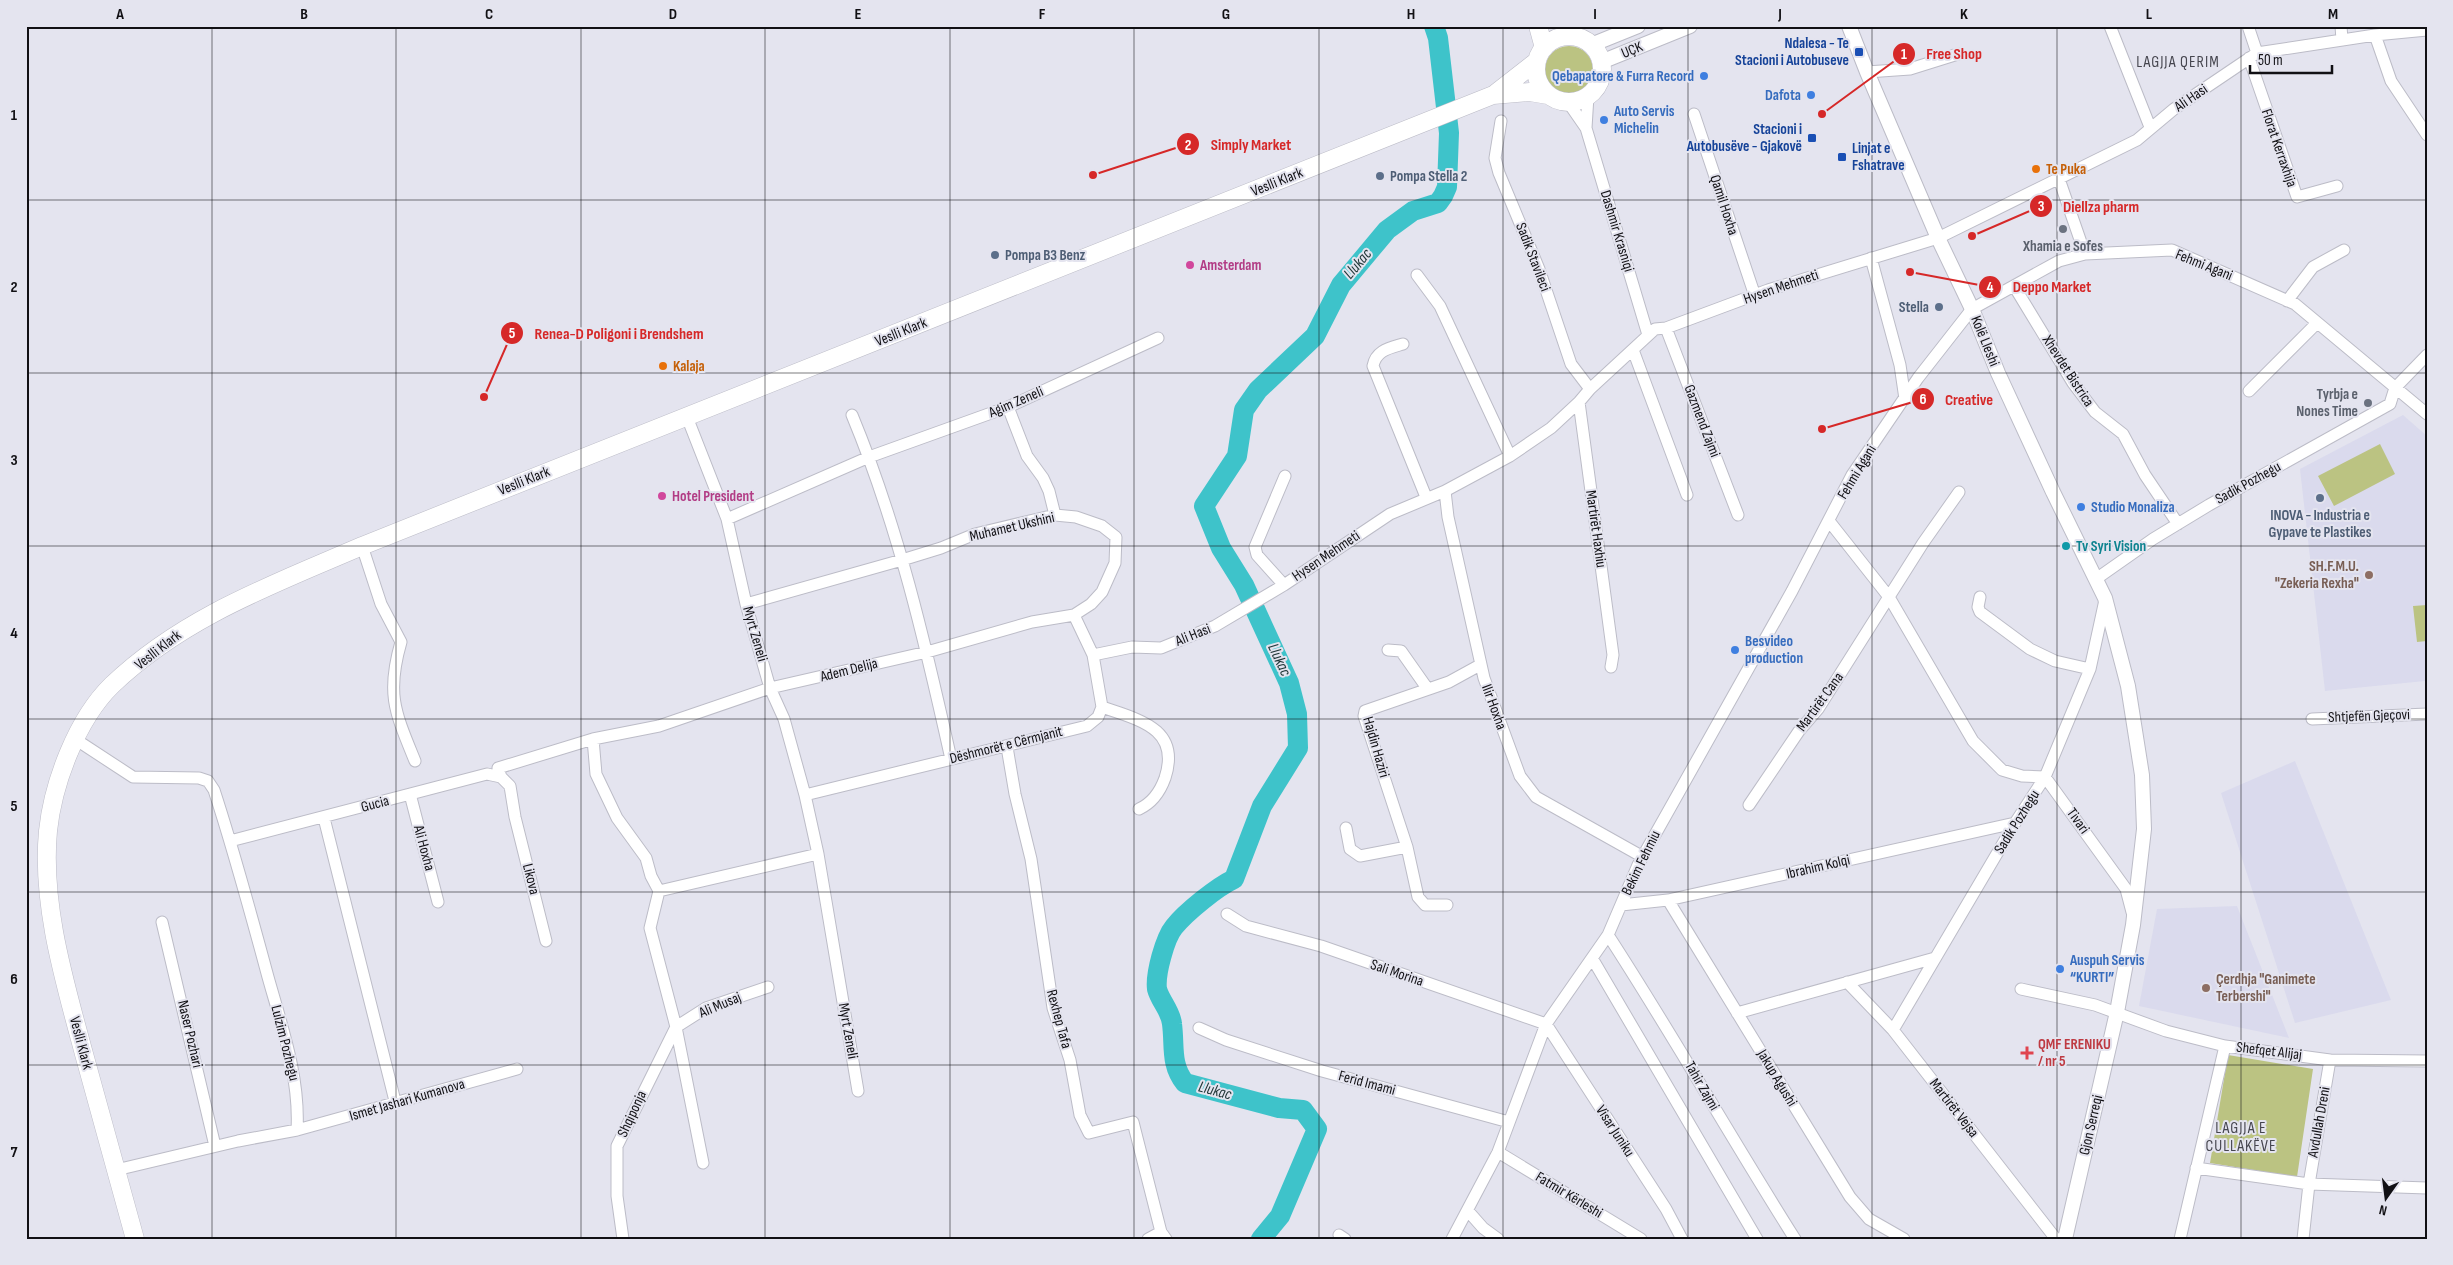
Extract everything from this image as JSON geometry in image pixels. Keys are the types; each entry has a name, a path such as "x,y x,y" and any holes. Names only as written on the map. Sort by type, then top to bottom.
{"main road":[{"path":"1538,26 1540,54 1538,79 1548,95 1568,102 1588,96 1600,81 1601,62 1591,45 1571,31 1558,38 1540,54"},
{"name":"Veslli Klark","path":"1494,95 1540,54"},
{"name":"Veslli Klark","path":"135,1239 66,986 50,905 48,830 58,782 75,739 111,686 183,630 232,601 362,546 1494,95 1530,92 1548,95"}],"street":[{"name":"UÇK","path":"1591,45 1638,26"},
{"name":"UÇK","path":"1601,62 1690,26"},
{"name":"Kolë Lleshi","path":"1849,26 1938,238 1972,309 1998,373 2105,598 2128,686 2142,775 2144,829 2133,926"},
{"path":"2110,26 2150,127"},
{"path":"2248,26 2253,56"},
{"path":"2341,26 2342,40"},
{"name":"Ali Hasi","path":"1938,238 2137,140 2150,127 2253,56 2375,35 2427,30"},
{"path":"2375,35 2391,81 2427,135"},
{"path":"1867,72 1910,69 1958,54"},
{"name":"Florat Kerraxhija","path":"2253,56 2297,197 2338,186"},
{"name":"Dashmir Krasniqi","path":"1586,128 1588,96"},
{"name":"Dashmir Krasniqi","path":"1568,102 1586,128 1648,334"},
{"name":"Qamil Hoxha","path":"1694,114 1754,296"},
{"name":"Sadik Stavileci","path":"1501,121 1495,158 1499,173 1539,269 1571,364 1590,388"},
{"path":"2059,179 2085,254"},
{"name":"Hysen Mehmeti","path":"1285,476 1255,547 1257,555 1284,585 1390,514 1426,497 1445,491 1510,456 1551,428 1580,402 1590,388 1655,329 1666,328 1754,296 1938,238"},
{"name":"Fehmi Agani","path":"1829,521 1852,475 1939,350 1972,309 2059,261 2085,254 2172,250 2287,300 2427,414"},
{"path":"2287,300 2313,267 2344,250"},
{"path":"1871,258 1900,365 1905,399"},
{"path":"1417,275 1440,306 1510,456"},
{"name":"Xhevdet Bistrica","path":"2014,286 2073,383 2095,412 2123,434 2145,475 2178,524"},
{"path":"2249,392 2317,323"},
{"name":"Gazmend Zajmi","path":"1666,328 1738,515"},
{"name":"Agim Zeneli","path":"727,519 869,457 1008,407 1158,338"},
{"path":"1403,344 1382,351 1377,355 1373,366 1426,497"},
{"path":"1633,350 1687,496"},
{"path":"2395,388 2427,355"},
{"name":"Sadik Pozhegu","path":"2096,580 2178,524 2390,404 2395,388"},
{"name":"Martirët Haxhiu","path":"1580,402 1612,661"},
{"path":"1008,407 1027,456 1043,478 1055,515"},
{"path":"852,415 869,457 902,560 927,652 951,759"},
{"name":"Myrt Zeneli","path":"687,417 727,519 746,604 770,688 784,719 805,795 818,854 858,1091"},
{"name":"Ilir Hoxha","path":"1445,491 1480,665 1520,776 1536,797 1643,857"},
{"path":"1889,597 1959,492"},
{"name":"Muhamet Ukshini","path":"746,604 902,560 941,548 974,534 1055,515 1076,517 1102,526 1116,537 1115,563 1102,592 1091,604 1074,615"},
{"path":"1829,521 1889,597 1973,741 2002,770 2022,776 2045,777"},
{"name":"Bekim Fehmiu","path":"1452,1239 1498,1152 1546,1024 1608,935 1643,857 1829,521"},
{"path":"362,546 381,604 402,642 392,684 397,716 414,761"},
{"name":"Ali Hasi","path":"1093,655 1132,647 1161,648 1215,626 1284,585"},
{"name":"Martirët Cana","path":"1749,805 1799,731 1818,709 1889,597"},
{"path":"1980,597 1978,607 1980,612 2030,649 2055,661 2090,669"},
{"name":"Sadik Pozhegu","path":"1892,1030 2015,823 2045,777 2090,669 2105,598"},
{"path":"1074,615 1093,655 1102,707 1133,718 1157,730 1167,743 1170,762 1163,784 1150,804 1139,809"},
{"name":"Adem Delija","path":"501,777 498,768 593,739 659,726 770,688 927,652 1032,622 1074,615"},
{"path":"1388,650 1401,651 1427,688"},
{"name":"Hajdin Haziri","path":"1447,905 1425,906 1418,897 1407,847 1364,716 1368,708 1449,682 1480,665"},
{"name":"Dëshmorët e Cërmjanit","path":"805,795 1087,726 1098,717 1102,707"},
{"name":"Shtjefën Gjeçovi","path":"2312,719 2427,714"},
{"name":"Lulzim Pozhegu","path":"75,739 133,777 199,778 208,781 214,790 289,1054 298,1103 297,1130"},
{"path":"593,739 596,774 617,818 646,858 651,876 659,891 650,928 676,1027 703,1163"},
{"name":"Rexhep Tafa","path":"1007,747 1015,794 1031,859 1054,1008 1070,1060 1080,1116 1089,1132 1133,1122 1164,1235 1148,1239"},
{"name":"Gucia","path":"230,841 487,774 501,777"},
{"name":"Likova","path":"501,777 510,786 515,817 546,941"},
{"name":"Tivari","path":"2045,777 2126,889 2133,926 2117,1012"},
{"name":"Ali Hoxha","path":"410,794 438,902"},
{"path":"324,818 395,1101"},
{"name":"Ibrahim Kolqi","path":"1621,905 1668,900 2015,823"},
{"path":"1346,828 1350,849 1360,856 1407,847"},
{"path":"659,891 818,854"},
{"name":"Jakup Agushi","path":"1668,900 1850,1198 1869,1219 1904,1239"},
{"name":"Sali Morina","path":"1227,914 1246,926 1321,946 1546,1024"},
{"name":"Naser Pozhari","path":"162,922 215,1146"},
{"name":"Tahir Zajmi","path":"1608,935 1674,1038 1741,1154 1795,1239"},
{"name":"Tahir Zajmi","path":"1592,958 1757,1239"},
{"path":"1737,1013 1935,958"},
{"name":"Martirët Vejsa","path":"1847,982 1892,1030 2056,1239"},
{"name":"Ali Musaj","path":"676,1027 706,1008 768,987"},
{"path":"2021,989 2070,998 2117,1012"},
{"name":"Shefqet Alijaj","path":"2117,1012 2166,1031 2225,1046 2330,1060 2427,1061"},
{"name":"Gjon Serreqi","path":"2065,1239 2117,1012"},
{"name":"Visar Juniku","path":"1546,1024 1666,1209 1681,1238"},
{"name":"Shqiponja","path":"623,1239 618,1196 617,1146 645,1085 676,1027"},
{"name":"Ferid Imami","path":"1199,1028 1226,1040 1322,1070 1509,1122"},
{"path":"2180,1239 2225,1046"},
{"name":"Avdullah Dreni","path":"2303,1239 2309,1184 2330,1060"},
{"name":"Ismet Jashari Kumanova","path":"297,1130 395,1101 517,1069"},
{"path":"116,1170 215,1146 297,1130"},
{"name":"Fatmir Kërleshi","path":"1498,1152 1641,1239"},
{"path":"2196,1168 2309,1184 2427,1188"},
{"path":"1468,1211 1483,1228 1498,1239"}],"shaded area":[{"name":"SH.F.M.U. \"Zekeria Rexha\"","path":"2403,415 2427,436 2427,694 2425,681 2325,691 2300,469"},
{"path":"2295,761 2391,1000 2295,1023 2221,793"},
{"name":"Çerdhja \"Ganimete Terbershi\"","path":"2237,906 2289,1038 2139,1006 2157,909"}],"green space":[{"path":"1564,46 1574,46 1586,53 1593,65 1593,75 1586,87 1574,94 1564,94 1556,90 1549,83 1545,75 1545,65 1549,57 1556,50"},
{"path":"2380,444 2395,474 2334,506 2318,476"},
{"path":"2427,605 2427,641 2417,642 2413,606"},
{"path":"2228,1055 2313,1069 2297,1177 2210,1163"}],"waterway":[{"name":"Llukac","path":"1261,1239 1280,1216 1317,1129 1303,1110 1279,1108 1185,1083 1180,1076 1175,1062 1171,1019 1157,989 1159,966 1164,947 1171,932 1179,921 1194,907 1234,879 1262,806 1298,748 1297,714 1289,683 1244,585 1221,548 1204,506 1237,456 1244,410 1258,390 1315,336 1341,285 1387,230 1413,211 1438,203 1443,196 1447,187 1449,133 1438,38 1434,26"}],"place":[{"name":"Ndalesa - Te Stacioni i Autobuseve","path":"1859,52"},
{"name":"Qebapatore & Furra Record","path":"1704,76"},
{"name":"Dafota","path":"1811,95"},
{"name":"Free Shop","path":"1822,114"},
{"name":"Auto Servis Michelin","path":"1604,120"},
{"name":"Stacioni i Autobusëve - Gjakovë","path":"1812,138"},
{"name":"Linjat e Fshatrave","path":"1842,157"},
{"name":"Te Puka","path":"2036,169"},
{"name":"Simply Market","path":"1093,175"},
{"name":"Pompa Stella 2","path":"1380,176"},
{"name":"Xhamia e Sofes","path":"2063,229"},
{"name":"Diellza pharm","path":"1972,236"},
{"name":"Pompa B3 Benz","path":"995,255"},
{"name":"Amsterdam","path":"1190,265"},
{"name":"Deppo Market","path":"1910,272"},
{"name":"Stella","path":"1939,307"},
{"name":"Kalaja","path":"663,366"},
{"name":"Renea-D Poligoni i Brendshem","path":"484,397"},
{"name":"Tyrbja e Nones Time","path":"2368,403"},
{"name":"Creative","path":"1822,429"},
{"name":"Hotel President","path":"662,496"},
{"name":"INOVA - Industria e Gypave te Plastikes","path":"2320,498"},
{"name":"Studio Monaliza","path":"2081,507"},
{"name":"Tv Syri Vision","path":"2066,546"},
{"name":"SH.F.M.U. \"Zekeria Rexha\"","path":"2369,575"},
{"name":"Besvideo production","path":"1735,650"},
{"name":"Auspuh Servis “KURTI”","path":"2060,969"},
{"name":"Çerdhja \"Ganimete Terbershi\"","path":"2206,988"},
{"name":"QMF ERENIKU / nr 5","path":"2027,1053"}],"district":[{"name":"LAGJJA QERIM","path":"2178,62"},
{"name":"LAGJJA E CULLAKËVE","path":"2241,1137"}]}
